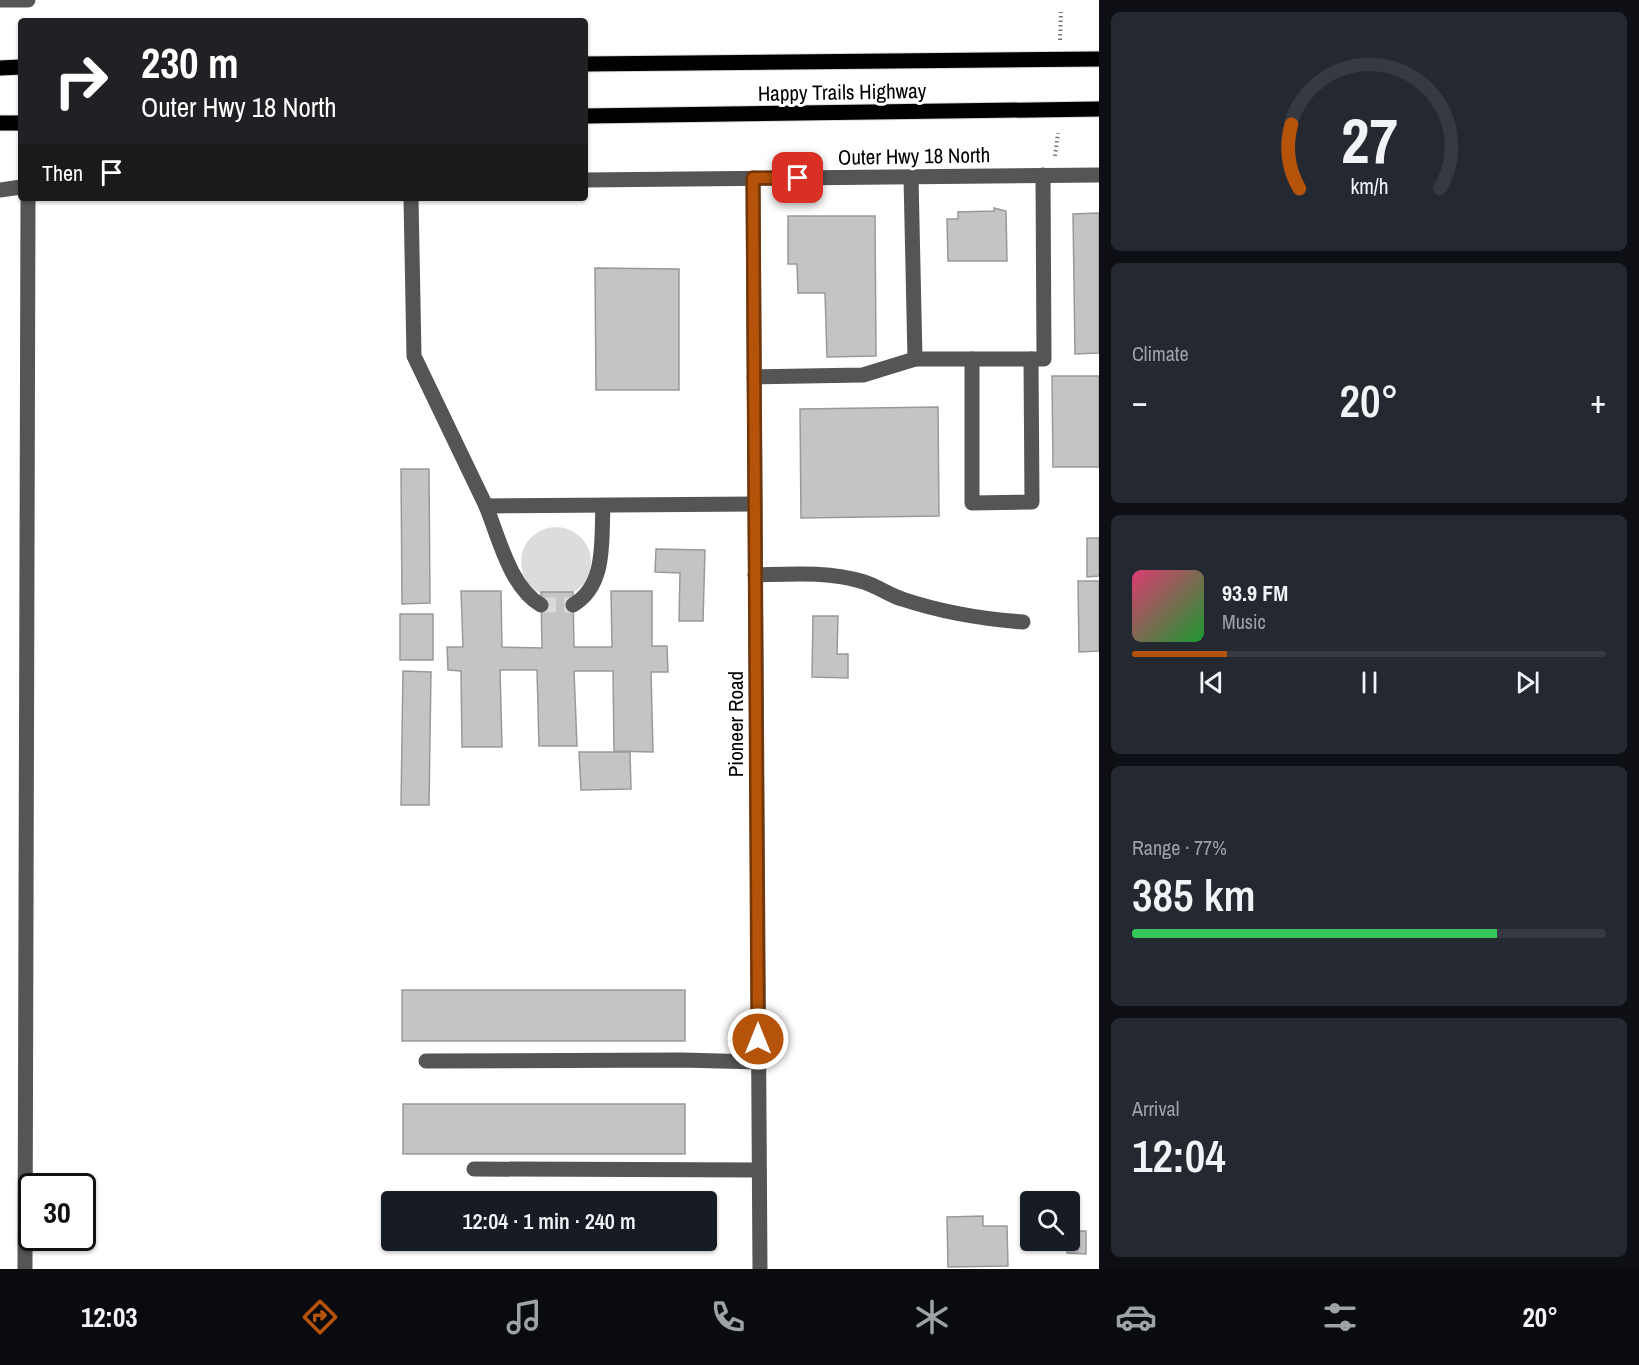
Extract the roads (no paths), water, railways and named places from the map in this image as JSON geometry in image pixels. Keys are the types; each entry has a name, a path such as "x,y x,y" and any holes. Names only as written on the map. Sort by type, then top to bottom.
{"main road":[{"name":"Happy Trails Highway","path":"588,64 1099,59"},
{"path":"0,68 18,68"},
{"name":"Happy Trails Highway","path":"588,116 1099,109"},
{"path":"0,123 18,123"}],"street":[{"path":"0,0 28,0"},
{"path":"754,377 863,375 915,359 1044,359 1043,175"},
{"name":"Outer Hwy 18 North","path":"588,180 1099,175"},
{"path":"911,177 915,359"},
{"name":"Pioneer Road","path":"753,178 760,1269"},
{"path":"0,190 18,187"},
{"path":"25,1269 28,201"},
{"path":"411,201 414,356 486,506 515,576 528,597 541,604"},
{"path":"972,359 972,503 1032,502 1031,359"},
{"path":"486,506 755,504"},
{"path":"573,604 586,598 599,569 603,506"},
{"path":"755,574 816,573 855,580 900,599 951,612 987,620 1023,622"},
{"path":"426,1061 759,1062"},
{"path":"474,1169 759,1170"}],"tunnel":[{"path":"541,605 573,605"}]}
